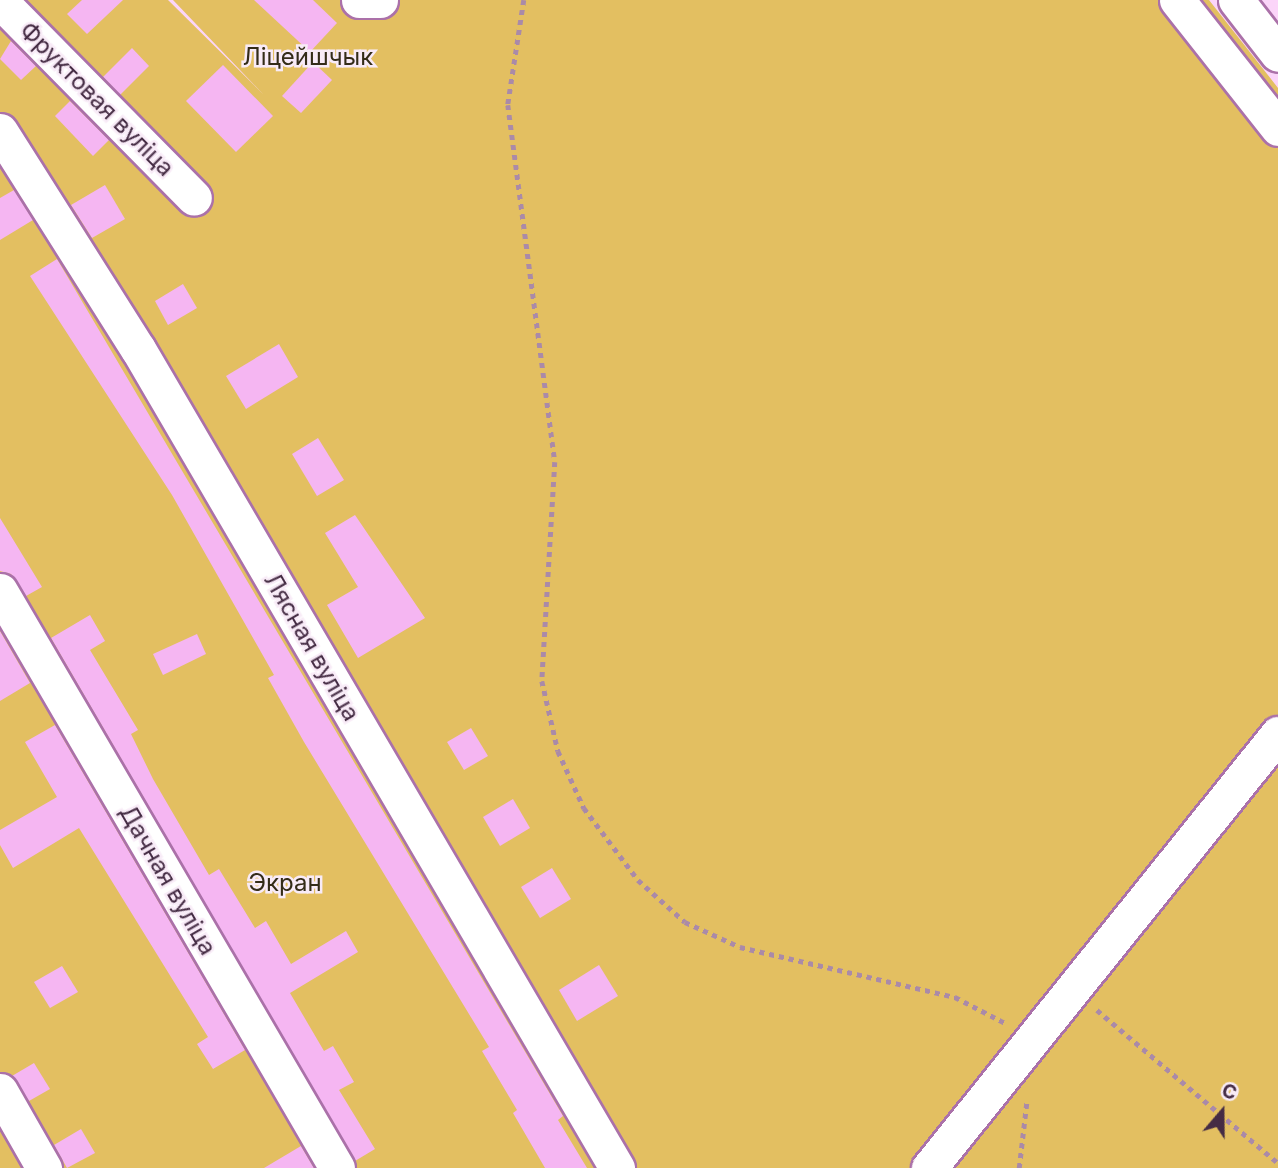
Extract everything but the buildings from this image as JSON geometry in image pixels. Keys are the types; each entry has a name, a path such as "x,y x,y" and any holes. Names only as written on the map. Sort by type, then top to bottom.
{"street":[{"path":"359,0 380,0"},
{"path":"1177,0 1278,128"},
{"path":"1236,0 1278,54"},
{"name":"Фруктовая вуліца","path":"0,1 194,198"},
{"name":"Лясная вуліца","path":"0,131 138,349 617,1168"},
{"name":"Дачная вуліца","path":"0,591 337,1168"},
{"path":"929,1168 1278,734"},
{"path":"0,1091 44,1168"}],"path":[{"path":"524,0 508,105 555,462 542,681 558,751 584,808 638,880 685,922 740,947 955,997 1034,1038"},
{"path":"1073,989 1278,1163"}],"green space":[{"path":"0,0 168,0 263,94 173,0 1209,0 1278,88 1278,1168 0,1168"}],"park label":[{"name":"Ліцейшчык","path":"308,57"},
{"name":"Экран","path":"285,883"}]}
